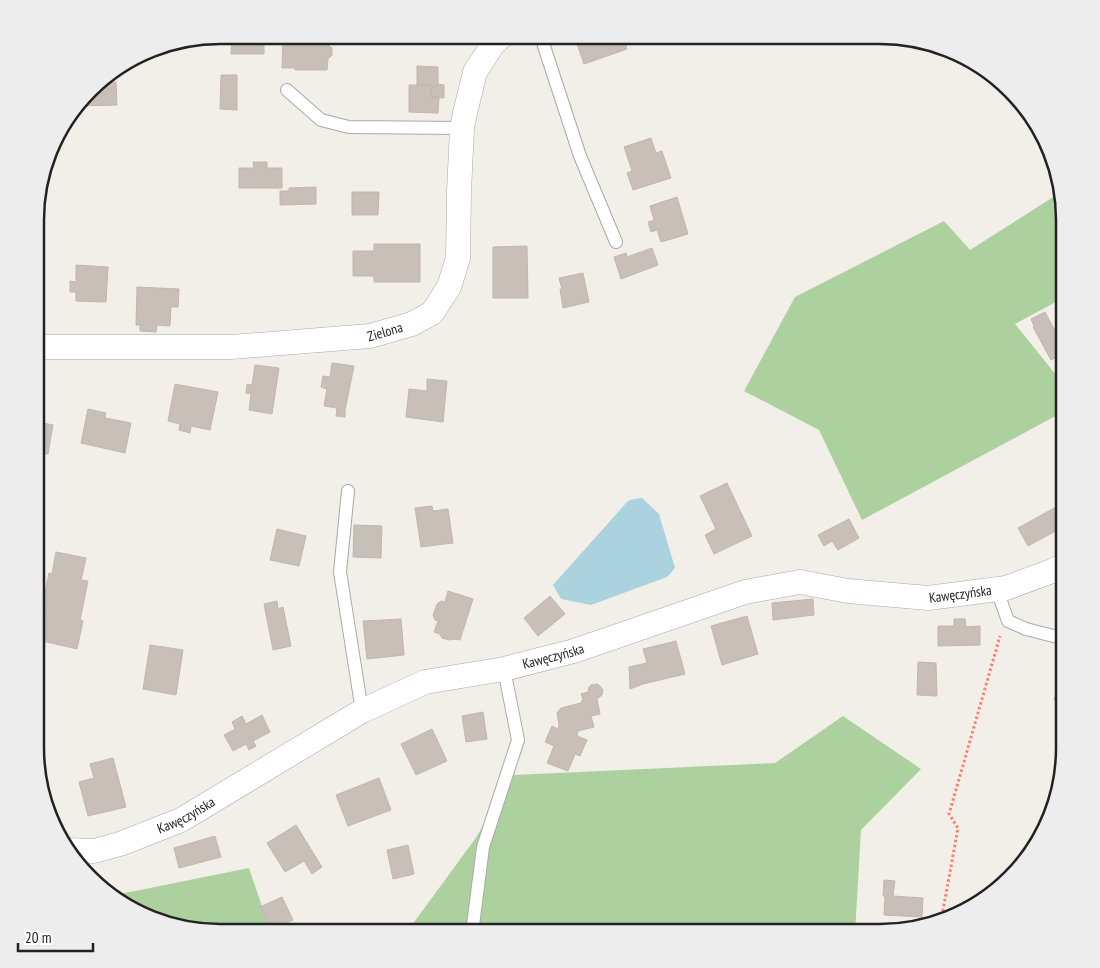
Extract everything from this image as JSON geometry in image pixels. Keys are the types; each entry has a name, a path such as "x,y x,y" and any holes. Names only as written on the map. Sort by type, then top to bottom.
{"street":[{"name":"Zielona","path":"44,347 231,347 370,336 412,324 432,313 449,287 458,258 462,128 476,72 493,44"},
{"name":"Kawęczyńska","path":"76,850 94,851 120,844 181,820 362,711 425,682 504,669 574,651 745,592 800,582 848,591 928,598 1006,588 1056,569"}],"lane":[{"path":"543,44 580,156 616,242"},
{"path":"287,90 321,120 349,127 462,128"},
{"path":"348,491 340,572 362,711"},
{"path":"997,590 1008,621 1026,629 1056,637"},
{"path":"473,924 484,846 518,740 504,669"}],"path":[{"path":"942,913 958,828 949,814 1004,623 1008,621"}],"green space":[{"path":"1055,196 1056,302 1015,324 1056,375 1056,416 862,520 819,430 744,391 795,297 944,221 970,250"},
{"path":"843,716 921,769 861,830 856,924 413,924 475,839 514,775 775,763"},
{"path":"249,868 268,924 208,924 185,921 152,911 121,894"}],"water":[{"path":"642,498 659,514 675,568 667,577 591,605 561,599 553,585 628,501"}],"building":[{"path":"232,44 264,44 264,54 231,54"},
{"path":"283,44 328,44 332,48 332,55 328,59 327,70 282,68"},
{"path":"577,44 626,44 627,49 584,64"},
{"path":"417,66 438,67 438,84 444,85 444,98 431,97 431,85 417,85"},
{"path":"221,75 237,75 237,110 220,109"},
{"path":"110,82 116,82 117,105 86,106 95,95"},
{"path":"409,85 431,85 431,97 439,97 438,113 409,112"},
{"path":"651,138 656,153 662,151 671,178 633,190 627,173 632,171 624,147"},
{"path":"253,162 267,162 267,168 282,168 282,188 239,188 239,168 254,168"},
{"path":"316,187 316,204 280,205 280,191 289,191 289,188"},
{"path":"352,192 379,192 378,215 352,215"},
{"path":"677,197 688,234 661,242 657,230 651,232 648,222 654,220 650,206"},
{"path":"374,244 420,244 420,282 374,282 374,276 353,276 353,251 374,251"},
{"path":"527,246 528,298 493,298 493,247"},
{"path":"652,248 658,265 621,279 614,257 626,253 627,257"},
{"path":"76,265 108,267 106,302 76,301 76,292 70,292 70,281 76,282"},
{"path":"583,273 589,302 563,308 560,289 562,289 559,278"},
{"path":"137,287 179,289 178,307 171,307 170,326 157,325 156,332 140,331 140,325 136,325"},
{"path":"1045,312 1056,332 1056,358 1051,360 1033,327 1031,319"},
{"path":"332,363 354,366 345,417 336,416 337,408 324,406 327,389 321,387 323,376 330,377"},
{"path":"255,365 279,368 272,414 249,410 251,394 246,393 247,384 252,385"},
{"path":"427,379 447,381 443,422 406,417 409,389 427,391"},
{"path":"175,384 218,392 210,430 191,426 190,433 179,430 180,424 168,421"},
{"path":"88,409 106,413 105,418 131,423 125,453 81,443"},
{"path":"44,423 53,425 48,454 44,454"},
{"path":"727,483 752,536 714,554 705,535 716,529 700,496"},
{"path":"432,506 433,511 448,509 453,543 421,547 415,508"},
{"path":"1056,507 1056,531 1028,546 1018,528"},
{"path":"849,519 859,538 838,550 832,541 824,546 818,535"},
{"path":"354,525 382,526 381,558 353,557"},
{"path":"277,529 306,536 299,566 270,560"},
{"path":"56,552 86,558 81,580 88,581 80,620 83,621 77,649 44,641 44,616 46,612 44,612 44,597 49,573 52,574"},
{"path":"448,591 473,599 460,640 442,638 440,634 434,632 438,621 435,620 433,615 437,604 441,601 445,602"},
{"path":"550,596 565,614 538,636 524,618"},
{"path":"813,599 814,615 773,620 772,603"},
{"path":"277,601 278,609 283,607 291,646 273,650 264,604"},
{"path":"747,616 758,654 722,665 711,626"},
{"path":"401,619 404,655 367,659 363,621"},
{"path":"954,619 965,619 966,627 980,626 980,645 938,646 938,626 954,626"},
{"path":"676,641 685,674 630,689 629,667 647,663 643,649"},
{"path":"150,645 183,650 176,695 143,689"},
{"path":"918,662 936,663 937,696 917,695"},
{"path":"597,684 603,690 602,695 597,699 600,714 591,716 594,727 578,731 577,736 587,740 580,756 575,754 568,771 547,763 554,746 545,742 552,726 558,729 557,713 561,708 581,703 583,699 581,694 588,692 591,685"},
{"path":"483,712 487,739 466,742 462,716"},
{"path":"262,715 270,732 253,741 256,746 249,750 246,744 233,751 224,735 235,729 232,722 242,716 246,724"},
{"path":"432,729 447,761 416,775 401,744"},
{"path":"113,758 126,807 88,816 79,782 94,778 90,764"},
{"path":"379,778 391,810 348,826 336,795"},
{"path":"296,825 322,867 312,874 304,861 285,872 267,843"},
{"path":"215,836 221,857 179,868 174,848"},
{"path":"408,845 414,874 393,879 387,850"},
{"path":"884,880 895,881 893,896 923,898 922,917 884,915"},
{"path":"282,897 293,920 285,924 268,924 260,907"}]}
